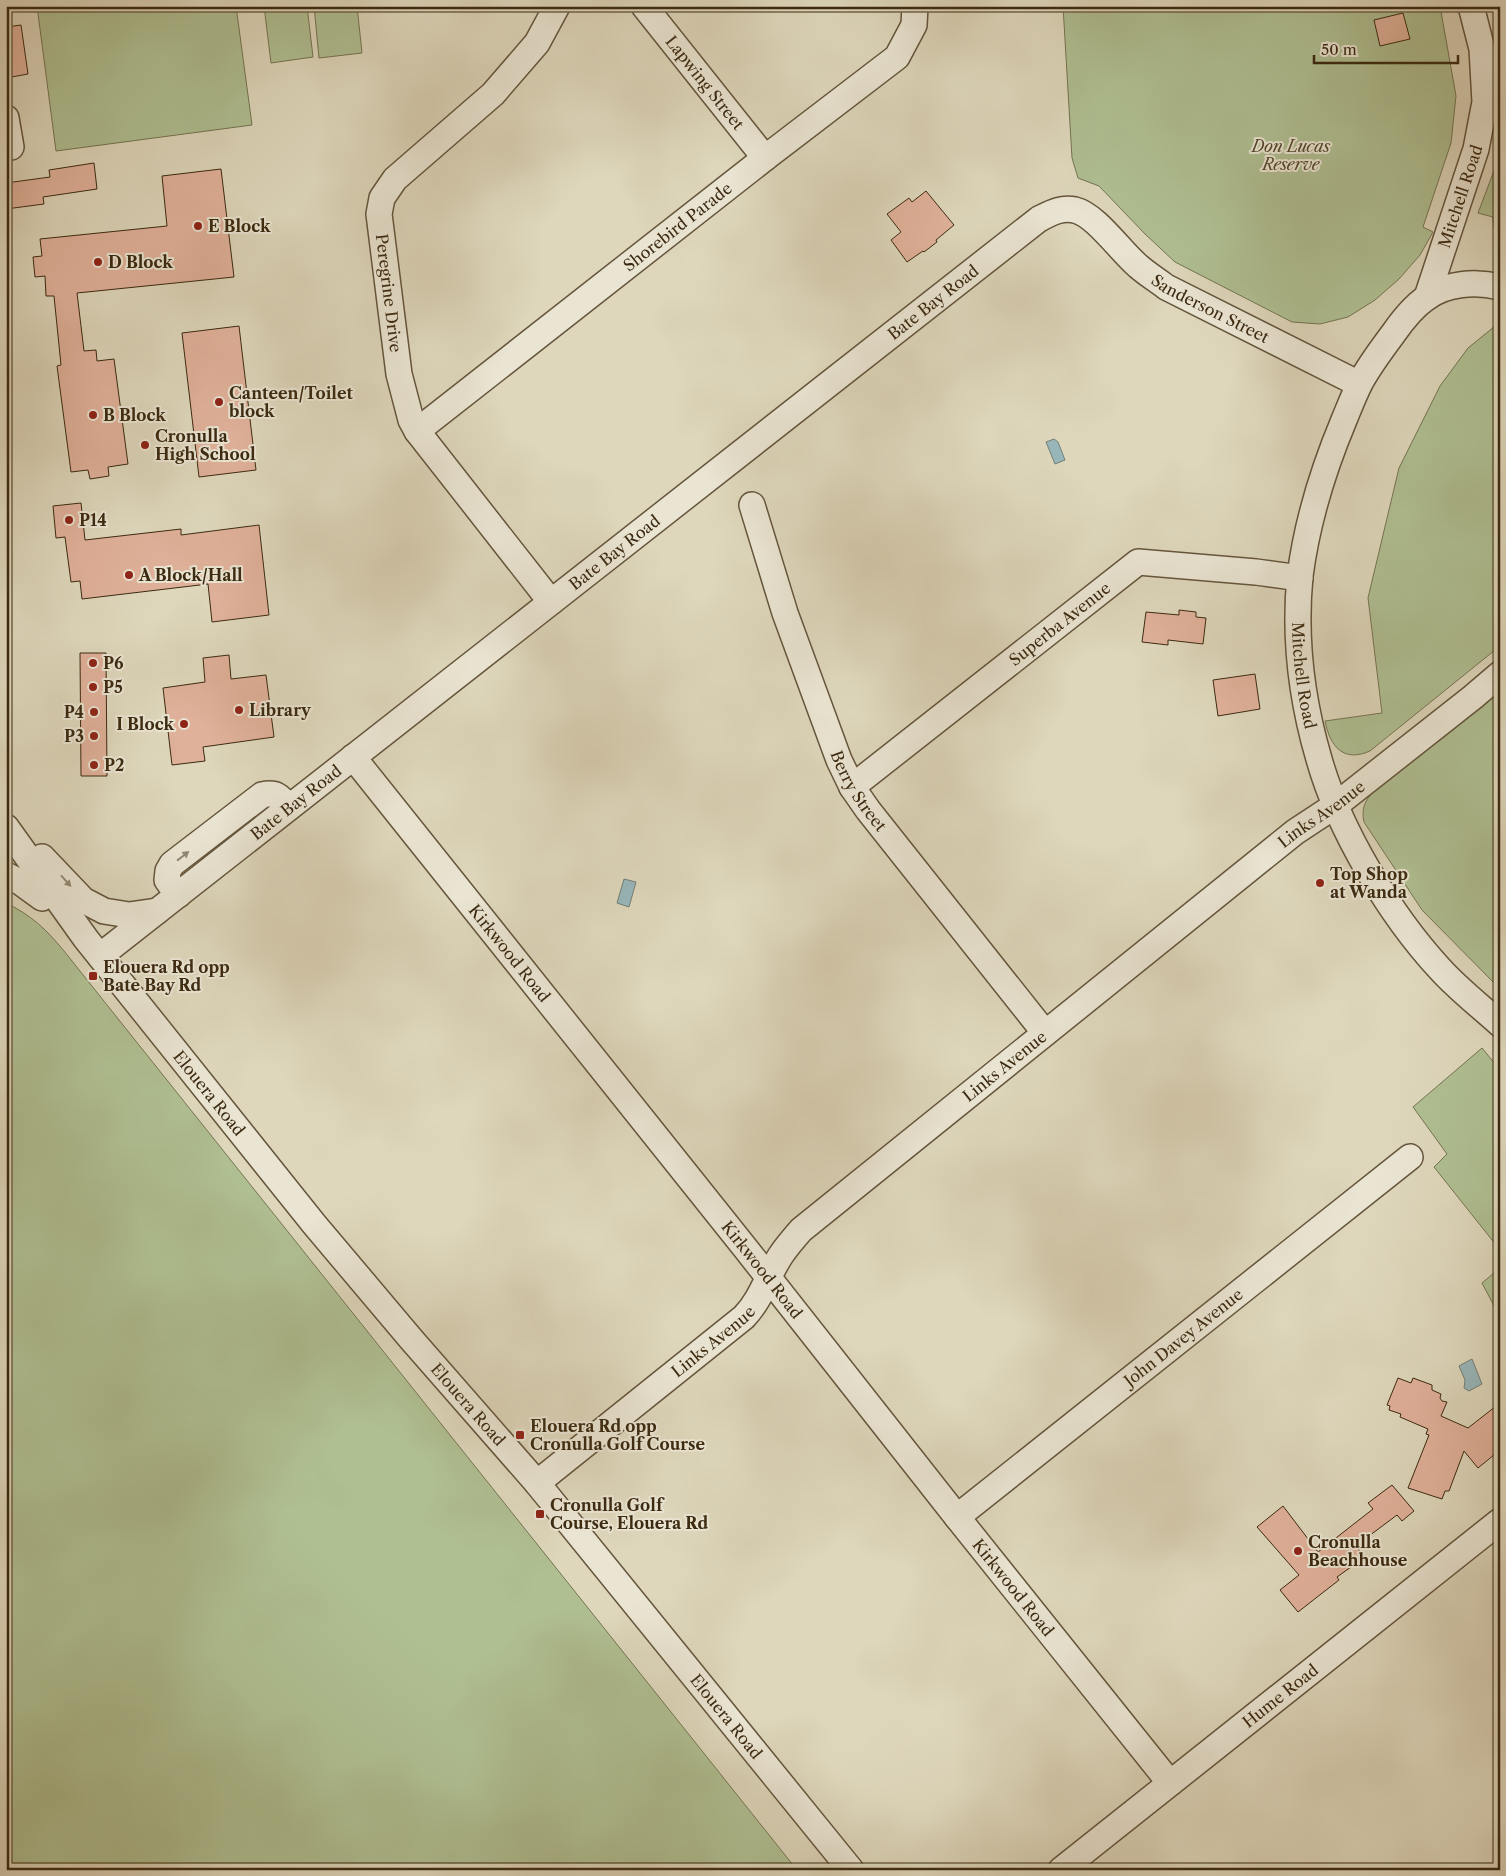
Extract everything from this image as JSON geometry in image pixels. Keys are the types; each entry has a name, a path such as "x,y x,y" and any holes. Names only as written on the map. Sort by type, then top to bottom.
{"street":[{"name":"Peregrine Drive","path":"551,602 417,431 411,420 399,374 379,214 382,198 395,179 493,94 537,43 556,6"},
{"name":"Lapwing Street","path":"644,6 765,158"},
{"name":"Shorebird Parade","path":"417,431 897,56 914,25 915,6"},
{"name":"Mitchell Road","path":"1427,297 1476,148 1485,102 1482,49 1471,6"},
{"path":"6,118 11,147"},
{"name":"Bate Bay Road","path":"93,947 157,911 178,895 1039,218 1056,210 1078,210"},
{"name":"Sanderson Street","path":"1078,210 1090,218 1138,266 1166,287 1359,384"},
{"name":"Mitchell Road","path":"1500,287 1475,283 1450,286 1427,297 1406,317 1378,353 1359,384 1320,485 1307,536 1300,578 1299,625 1302,675 1319,760 1336,805 1359,852 1380,889 1409,931 1440,970 1500,1024"},
{"name":"Berry Street","path":"752,506 785,614 839,760 852,787 868,810 1045,1033"},
{"name":"Superba Avenue","path":"852,787 1138,562 1256,572 1300,578"},
{"name":"Links Avenue","path":"537,1483 744,1317 754,1306 781,1255 802,1230 1294,832 1336,805 1474,697 1500,674"},
{"name":"Kirkwood Road","path":"353,757 1170,1783"},
{"name":"Bate Bay Road","path":"6,822 62,876 83,900 104,912 129,916 157,911"},
{"name":"Elouera Road","path":"6,827 93,947 320,1231 537,1483 851,1870"},
{"name":"Elouera Road","path":"6,856 27,878 42,898 93,947"},
{"path":"6,875 20,882 42,898"},
{"name":"John Davey Avenue","path":"957,1517 1410,1157"},
{"name":"Hume Road","path":"1061,1870 1500,1521"}],"green space":[{"path":"37,6 236,6 252,125 56,151"},
{"path":"264,6 307,6 313,57 271,63"},
{"path":"314,6 357,6 362,53 319,58"},
{"name":"Don Lucas Reserve","path":"1063,6 1440,6 1456,96 1451,143 1423,227 1433,232 1420,255 1399,279 1375,300 1348,317 1320,324 1292,322 1175,262 1099,186 1078,178 1072,158"},
{"path":"1500,155 1500,236 1495,230 1493,217 1478,213"},
{"path":"1500,322 1500,646 1370,751 1352,755 1345,753 1334,745 1325,721 1382,713 1368,598 1399,468 1440,386 1468,348"},
{"path":"1500,692 1500,989 1422,910 1364,822 1363,812 1366,801 1375,790"},
{"path":"6,903 38,923 64,951 797,1870 6,1870"},
{"path":"1482,1048 1500,1070 1500,1250 1434,1167 1447,1154 1413,1107"},
{"path":"1500,1268 1500,1317 1482,1283"}],"water":[{"path":"1054,439 1058,442 1065,460 1055,464 1046,442"},
{"path":"624,879 636,882 629,907 617,903"},
{"path":"1472,1359 1482,1384 1469,1391 1464,1388 1465,1380 1459,1366"}],"building":[{"path":"1403,13 1410,39 1380,46 1374,20"},
{"path":"21,25 28,74 6,78 6,27"},
{"path":"94,163 97,189 43,197 44,204 6,209 6,183 50,177 49,170"},
{"path":"221,169 234,277 77,293 84,351 96,350 97,361 114,359 128,464 108,467 109,476 90,479 88,470 71,472 57,366 61,365 54,296 46,296 45,276 35,277 33,257 42,256 40,239 167,226 162,176"},
{"path":"926,191 954,225 936,240 937,242 907,262 891,240 901,232 887,214 909,198 912,202"},
{"name":"Canteen/Toilet block","path":"239,326 256,470 199,477 182,333"},
{"name":"A Block/Hall","path":"81,503 85,540 181,529 181,535 259,525 269,615 212,622 208,584 82,599 80,581 71,582 65,537 56,538 53,506"},
{"path":"1179,610 1196,612 1196,617 1206,618 1203,644 1168,640 1168,645 1142,642 1146,612 1179,615"},
{"path":"80,653 106,653 107,776 81,776"},
{"path":"229,655 231,679 266,675 274,737 203,747 205,761 172,765 163,688 205,682 203,658"},
{"path":"1255,674 1260,709 1218,716 1213,680"},
{"path":"1398,1378 1411,1383 1413,1378 1432,1385 1432,1390 1441,1394 1440,1398 1442,1401 1447,1402 1441,1416 1468,1428 1500,1403 1500,1450 1478,1468 1464,1451 1449,1491 1445,1491 1442,1499 1408,1488 1429,1435 1426,1434 1428,1429 1400,1417 1401,1414 1389,1410 1390,1406 1387,1405"},
{"path":"1392,1485 1414,1511 1402,1521 1397,1515 1369,1536 1370,1538 1357,1548 1365,1557 1337,1577 1339,1580 1298,1612 1280,1590 1299,1575 1257,1527 1283,1506 1318,1552 1373,1509 1368,1503"}],"place":[{"name":"E Block","path":"198,226"},
{"name":"D Block","path":"98,262"},
{"name":"Canteen/Toilet block","path":"219,402"},
{"name":"B Block","path":"93,415"},
{"name":"Cronulla High School","path":"145,445"},
{"name":"P14","path":"69,520"},
{"name":"A Block/Hall","path":"129,575"},
{"name":"P6","path":"93,663"},
{"name":"P5","path":"93,687"},
{"name":"Library","path":"239,710"},
{"name":"P4","path":"94,712"},
{"name":"I Block","path":"184,724"},
{"name":"P3","path":"94,736"},
{"name":"P2","path":"94,765"},
{"name":"Top Shop at Wanda","path":"1320,883"},
{"name":"Elouera Rd opp Bate Bay Rd","path":"93,976"},
{"name":"Elouera Rd opp Cronulla Golf Course","path":"520,1435"},
{"name":"Cronulla Golf Course, Elouera Rd","path":"540,1514"},
{"name":"Cronulla Beachhouse","path":"1298,1551"}]}
